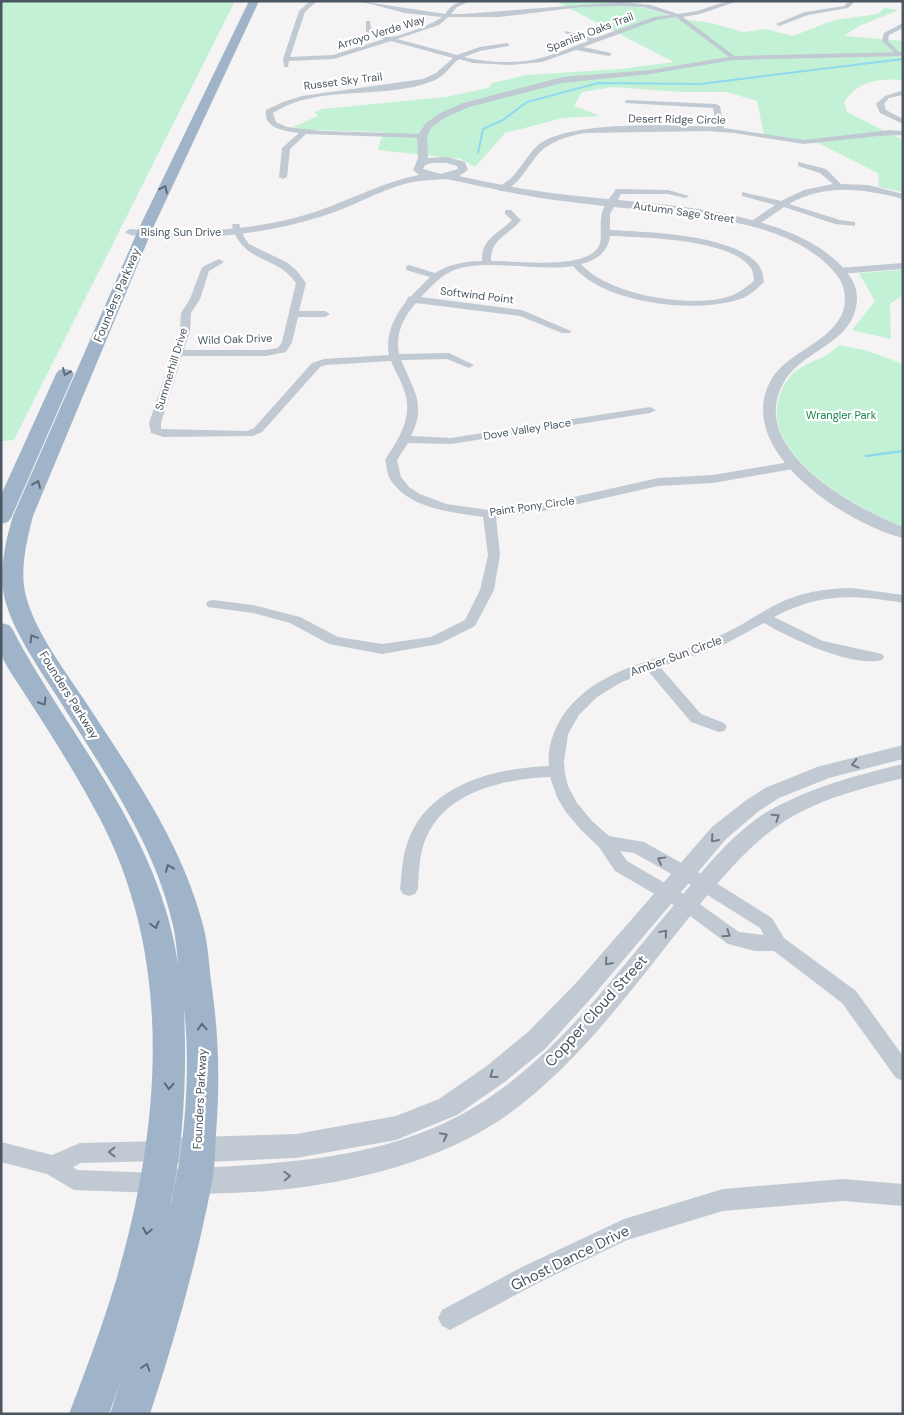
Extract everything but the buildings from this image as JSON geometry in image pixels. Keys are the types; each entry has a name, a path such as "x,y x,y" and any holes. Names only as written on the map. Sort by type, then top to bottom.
{"highway":[{"path":"176,139 244,1"},
{"name":"Founders Parkway","path":"1,518 254,1"},
{"name":"Founders Parkway","path":"130,1414 161,1320 197,1165 203,1084 202,1028 193,953 176,887 160,847 139,805 28,629 14,592 13,581 16,540 23,516 140,231 167,156"},
{"name":"Founders Parkway","path":"1,630 24,672 113,816 133,857 147,897 163,961 169,1034 170,1087 159,1167 144,1246 135,1279 89,1414"}],"street":[{"path":"290,69 285,65 286,59 302,11 314,1"},
{"path":"362,1 406,12 447,15 500,14 576,3 617,2 654,7 675,15 734,58"},
{"path":"447,3 455,4 467,1"},
{"name":"Spanish Oaks Trail","path":"368,22 368,31 372,34 456,58 511,63 542,60 656,18 708,11 735,1"},
{"path":"780,24 807,13 846,7 852,1"},
{"path":"447,15 455,4"},
{"name":"Arroyo Verde Way","path":"286,59 334,57 438,24 447,15"},
{"path":"901,54 885,41 886,34 903,25"},
{"path":"568,32 597,40"},
{"path":"456,58 492,47 507,45"},
{"path":"577,48 609,54"},
{"path":"439,176 418,170 423,158 422,136 429,125 437,118 457,108 562,80 650,72 734,58 901,54"},
{"name":"Russet Sky Trail","path":"422,136 304,132 275,125 270,119 269,112 278,105 297,98 402,86 428,80 440,74 456,58"},
{"path":"428,80 439,83"},
{"path":"902,92 886,97 880,104 883,111 903,122"},
{"path":"627,102 641,104 705,104 716,106 721,130"},
{"name":"Desert Ridge Circle","path":"502,189 516,178 541,146 567,134 608,130 721,130 776,140 811,142 880,133 903,133"},
{"path":"283,177 286,148 304,132"},
{"path":"421,147 445,160"},
{"name":"Rising Sun Drive","path":"237,228 319,208 420,164 431,160 445,160"},
{"name":"Autumn Sage Street","path":"445,160 462,164 463,170 478,183"},
{"path":"801,164 823,172 840,187"},
{"name":"Rising Sun Drive","path":"140,231 237,228 288,223 323,213 393,184 416,177 456,174 463,170"},
{"name":"Autumn Sage Street","path":"439,176 502,189 718,215 753,224 803,244 839,270 848,286 852,300 851,310 842,327 789,367 778,379 772,392 769,419 776,441 795,465 816,485 840,503 876,522 903,533"},
{"path":"753,224 783,204 809,191 840,187 880,190 903,197"},
{"path":"612,203 617,193 624,191 668,192 685,196"},
{"path":"745,194 838,222 852,224"},
{"name":"Paint Pony Circle","path":"612,203 605,215 606,233 604,246 595,255 576,263 546,266 487,262 466,265 436,276 412,299 393,331 393,357 412,396 413,415 404,439 391,460 395,477 405,490 416,497 444,507 489,514 556,505 658,482 713,479 795,465"},
{"path":"487,262 485,251 491,240 510,228 517,220 508,212"},
{"name":"Wild Oak Drive","path":"178,353 266,353 282,350 287,342 301,283 296,273 285,264 253,252 241,241 237,228"},
{"path":"576,263 587,275 605,286 633,296 674,302 710,302 740,296 759,282 756,268 740,254 716,245 642,234 606,233"},
{"name":"Summerhill Drive","path":"219,262 205,269 195,299 186,313 185,331 155,423 155,430 164,434 249,434 258,430 268,420 316,365 324,362 393,357"},
{"path":"839,270 903,266"},
{"path":"409,268 436,276"},
{"name":"Softwind Point","path":"412,299 522,313 566,331"},
{"path":"293,314 325,314"},
{"path":"393,357 448,356 469,365"},
{"name":"Dove Valley Place","path":"404,439 451,441 650,410"},
{"path":"213,604 253,609 295,620 334,641 382,649 434,641 470,623 487,590 494,556 489,514"},
{"name":"Amber Sun Circle","path":"778,944 755,944 734,939 677,899 621,866 605,842 587,827 572,810 561,790 556,771 556,747 562,729 574,711 609,684 650,664 717,642 801,599 820,595 858,592 903,599"},
{"path":"765,618 810,642 830,650 877,657"},
{"path":"650,664 696,718 719,728"},
{"name":"Copper Cloud Street","path":"159,1167 197,1165 296,1175 372,1161 435,1141 490,1112 539,1075 587,1026 677,899 694,879 719,833 772,793 824,772 903,752"},
{"path":"409,889 413,854 422,830 440,807 471,786 510,775 556,771"},
{"name":"Copper Cloud Street","path":"694,879 778,815 836,788 903,771"},
{"path":"605,842 638,847 766,923 778,944 849,996 903,1072"},
{"path":"1,1152 52,1165 74,1180 159,1167"},
{"path":"52,1165 80,1153 159,1167"},
{"name":"Ghost Dance Drive","path":"450,1318 530,1275 624,1230 723,1200 843,1190 903,1195"}],"green space":[{"path":"1,1 235,1 14,440 1,441"},
{"path":"555,1 610,1 617,5 641,7 681,19 711,23 743,32 765,29 793,36 834,20 878,14 884,8 899,10 859,26 844,36 903,41 903,80 870,82 856,89 844,102 847,112 903,140 903,192 879,187 878,173 812,140 790,140 764,135 757,101 727,92 681,92 613,87 582,92 574,106 600,116 563,118 505,133 475,167 461,159 378,150 383,132 310,130 293,127 318,116 315,112 322,109 446,97 488,88 492,83 527,75 621,69 674,62"},
{"path":"903,270 903,295 890,304 891,339 852,330 875,301 859,273"},
{"name":"Wrangler Park","path":"839,345 868,351 903,364 903,527 859,505 834,490 811,472 792,451 780,429 777,405 787,381 799,369 827,355"}],"waterway":[{"path":"478,153 483,129 503,120 527,102 598,83 700,84 903,59"},
{"path":"866,456 903,451"}]}
